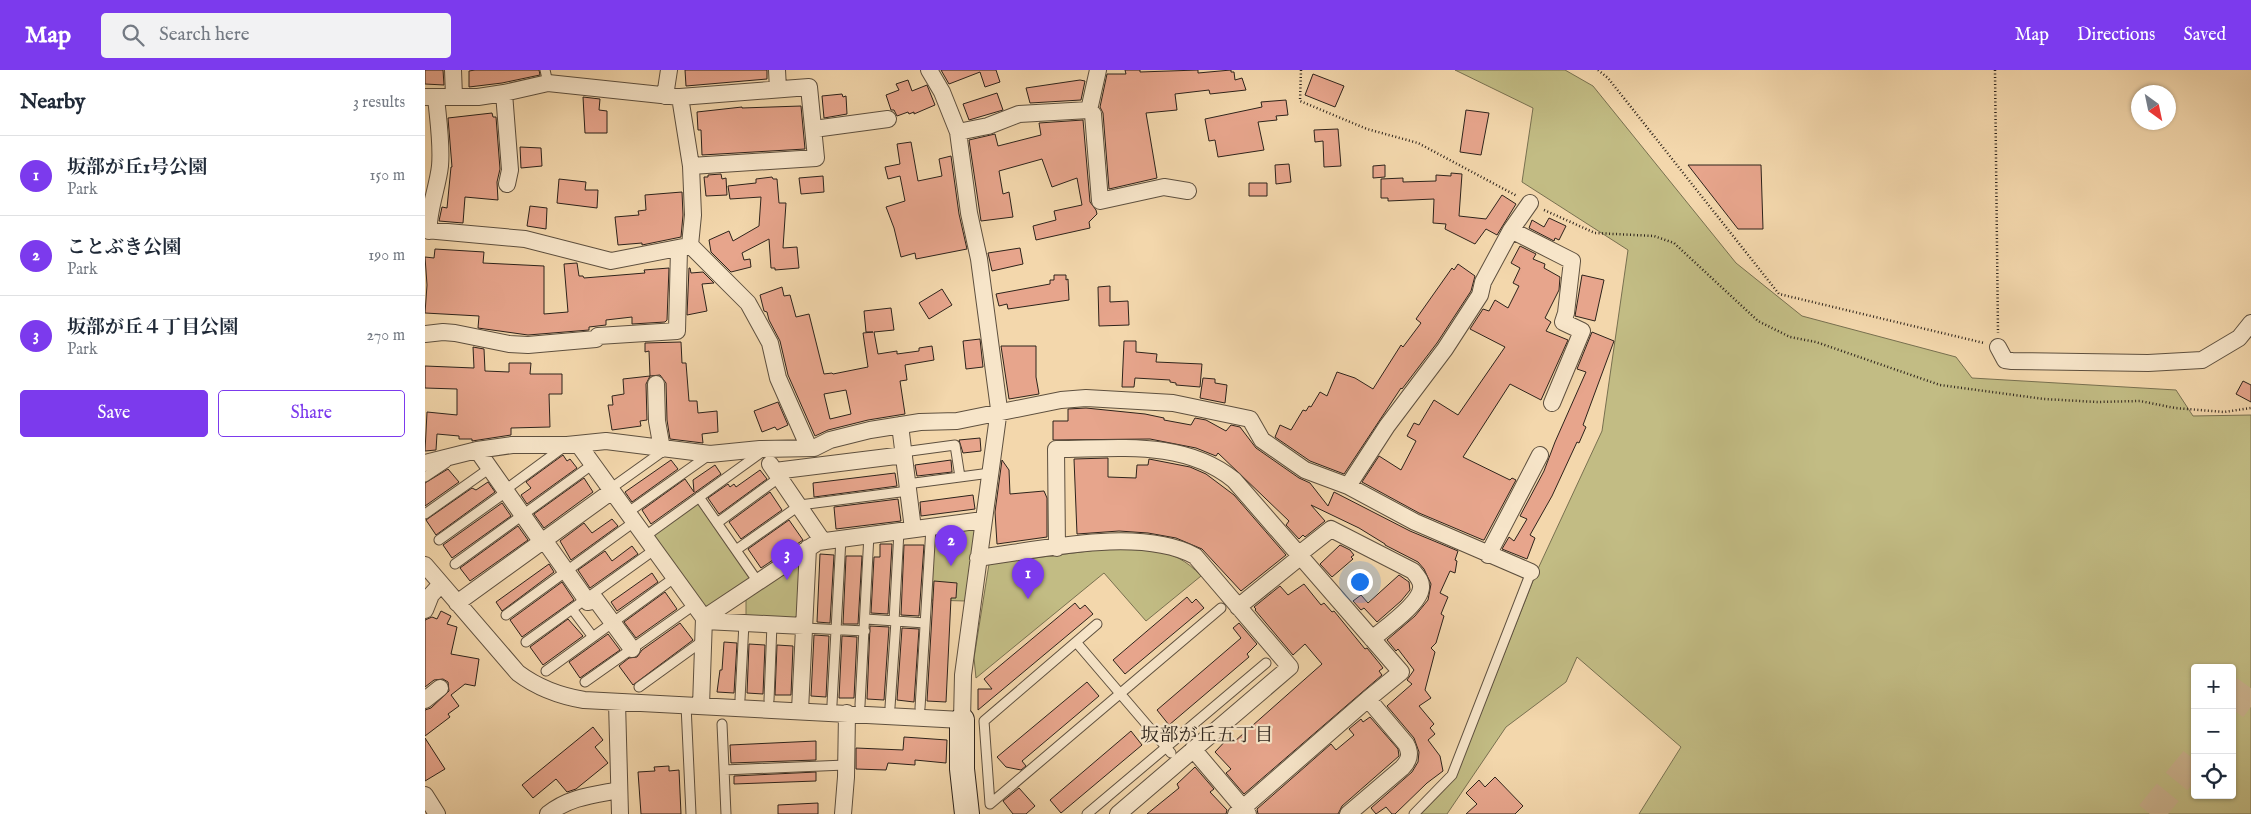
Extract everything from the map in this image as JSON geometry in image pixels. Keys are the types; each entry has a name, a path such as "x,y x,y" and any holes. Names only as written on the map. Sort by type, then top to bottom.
{"street":[{"path":"453,70 454,96"},
{"path":"425,334 449,332 509,344 528,345 596,339 598,336 677,331 684,247 693,215 691,166 673,96 669,70"},
{"path":"777,70 778,89"},
{"path":"929,70 942,92 958,132 992,348 999,409 963,675 962,769 967,814"},
{"path":"1089,110 1098,70"},
{"path":"691,166 816,158 809,87 673,96 547,77 504,93 478,97 431,97 440,164 436,195 427,230 525,239 599,260 611,261 684,247 726,279 748,303 755,314 770,343 778,378 809,448"},
{"path":"504,93 509,170 507,184"},
{"path":"958,132 988,126 1019,114 1089,110"},
{"path":"1089,110 1093,114 1101,201 1164,187 1188,190"},
{"path":"814,129 888,118"},
{"path":"1348,486 1387,426 1445,349 1480,296 1483,282 1511,230 1530,203"},
{"path":"1511,230 1572,260 1566,313 1563,322 1582,331 1552,403"},
{"path":"1998,347 2005,360 2011,361 2148,363 2202,360 2239,338 2251,323"},
{"path":"656,384 657,421 664,449"},
{"path":"426,472 483,458 512,445 573,444 606,441 710,454 814,448 839,438 900,425 957,421 1055,401 1086,398 1173,403 1250,419 1262,440 1305,470 1348,486 1415,522 1531,572"},
{"path":"900,425 908,488 906,530"},
{"path":"573,444 593,464 701,615 704,640 694,705"},
{"path":"1057,548 1056,449 1151,450 1186,454 1221,469 1253,500 1299,556 1401,672 1368,699 1242,812 1193,749"},
{"path":"761,451 800,506 815,544 804,627 800,710"},
{"path":"777,474 903,453"},
{"path":"1489,555 1540,455"},
{"path":"483,458 588,602 596,600 632,649"},
{"path":"457,603 611,490"},
{"path":"701,615 758,582 815,544 869,534 983,520"},
{"path":"1238,607 1331,529 1413,570 1417,576 1421,587 1416,600 1373,639"},
{"path":"978,558 1104,542 1168,545 1195,556 1290,667 1118,814"},
{"path":"425,565 508,663 529,681 567,697 617,702 800,710 854,709 962,720"},
{"path":"425,610 431,594 441,584"},
{"path":"701,615 745,623 804,627"},
{"path":"425,700 440,688"},
{"path":"1348,814 1403,768 1410,754 1405,744 1368,699"},
{"path":"617,702 620,814"},
{"path":"843,814 845,765 854,709"},
{"path":"548,814 559,805 570,800 619,790"}],"lane":[{"path":"439,540 573,444"},
{"path":"903,453 955,445 960,477"},
{"path":"611,490 664,449"},
{"path":"527,642 586,599 699,498 761,451"},
{"path":"506,615 566,571 710,454"},
{"path":"425,514 483,458"},
{"path":"455,564 593,464"},
{"path":"736,550 800,506 990,473"},
{"path":"717,522 777,474"},
{"path":"699,498 758,582"},
{"path":"920,708 931,527"},
{"path":"890,707 895,621 906,530"},
{"path":"854,709 865,631 869,534"},
{"path":"832,704 841,538"},
{"path":"1414,814 1452,775 1531,572"},
{"path":"546,671 674,578"},
{"path":"572,608 593,637"},
{"path":"990,804 1221,608"},
{"path":"585,682 632,649 701,615"},
{"path":"865,619 925,623"},
{"path":"740,699 745,623"},
{"path":"769,700 772,624"},
{"path":"991,814 984,721 1097,624"},
{"path":"804,627 865,631"},
{"path":"639,687 704,640"},
{"path":"1076,642 1169,751"},
{"path":"1087,814 1169,751 1266,663"},
{"path":"691,814 694,705"},
{"path":"722,724 726,814"},
{"path":"724,770 845,765"}],"path":[{"path":"1301,70 1300,101 1367,129 1418,143 1530,203 1595,233 1654,236 1675,243 1757,321 1790,337 1816,342 1940,384 2044,399 2097,402 2139,401 2175,408 2224,412 2251,408"},
{"path":"1598,70 1614,85 1779,294 1998,347 1995,70"}],"shaded area":[{"path":"1455,70 1565,70 1593,86 1736,263 1802,316 1956,357 1972,378 2176,390 2193,416 2251,415 2251,814 1639,814 1681,747 1577,657 1566,682 1506,727 1447,814 1419,814 1458,771 1536,573 1602,431 1628,250 1522,182 1533,108"},
{"path":"698,501 753,579 707,607 687,587 650,535"},
{"path":"974,527 976,530 966,601 929,600 933,532"},
{"path":"1104,549 1145,550 1168,554 1190,566 1201,576 1146,621 1104,573 976,678 974,658 989,564"},
{"path":"801,560 800,621 746,619 746,597"}],"building":[{"path":"425,70 443,70 444,85 425,84"},
{"path":"539,70 540,75 502,83 469,87 469,71"},
{"path":"685,70 767,70 767,79 686,86"},
{"path":"941,70 996,70 1000,82 985,87 980,72 949,84"},
{"path":"1125,70 1140,70 1140,72 1198,70 1198,73 1231,70 1231,72 1234,72 1235,80 1242,78 1246,90 1210,94 1209,90 1175,94 1177,110 1146,113 1157,178 1109,189 1103,113 1100,107 1107,74 1126,74"},
{"path":"1313,74 1344,86 1335,107 1305,95"},
{"path":"908,80 912,91 927,85 935,105 914,114 914,112 909,114 908,112 897,116 894,110 891,110 886,95 899,90 896,84"},
{"path":"1080,80 1085,81 1081,100 1030,103 1026,88"},
{"path":"997,93 1003,110 969,120 963,104"},
{"path":"842,94 843,97 846,96 847,114 824,118 822,96"},
{"path":"583,97 600,99 599,110 607,111 607,133 585,133"},
{"path":"1286,100 1288,115 1276,116 1277,120 1258,122 1264,150 1218,157 1215,140 1209,141 1205,119 1262,107 1261,102"},
{"path":"801,106 805,149 702,155 701,130 698,130 697,112 742,107"},
{"path":"1466,110 1489,113 1481,155 1460,152"},
{"path":"492,113 493,117 496,117 500,169 497,182 498,200 465,197 463,223 439,221 442,207 447,208 452,167 448,118"},
{"path":"1083,120 1090,202 1097,214 1089,222 1090,228 1036,240 1033,226 1056,220 1054,211 1082,205 1077,178 1052,187 1042,159 999,171 1003,194 1009,192 1013,217 981,221 969,140 995,134 998,146 1041,135 1039,123"},
{"path":"1338,129 1341,166 1324,167 1323,141 1315,142 1314,130"},
{"path":"911,142 918,181 942,176 939,159 951,156 959,214 967,249 916,259 915,253 901,257 894,228 886,207 905,201 900,176 888,179 885,167 900,164 897,144"},
{"path":"520,147 541,148 542,166 521,168"},
{"path":"1289,164 1291,182 1276,184 1275,165"},
{"path":"1385,165 1385,177 1373,178 1373,166"},
{"path":"1688,165 1761,165 1763,229 1738,229"},
{"path":"1451,173 1462,174 1459,216 1486,219 1502,195 1516,204 1497,235 1486,229 1475,244 1445,229 1446,224 1433,223 1434,199 1388,201 1388,198 1381,198 1381,179 1403,178 1403,182 1436,181 1436,175 1451,176"},
{"path":"721,174 722,179 726,178 727,195 706,196 704,177"},
{"path":"823,176 824,192 801,194 799,178"},
{"path":"772,177 777,179 779,203 786,203 783,248 797,247 799,268 775,270 775,268 771,268 769,239 742,253 744,260 750,259 751,267 731,272 711,252 709,240 729,231 733,241 759,226 761,197 730,199 728,186 756,183 756,179"},
{"path":"559,179 586,182 585,190 598,190 597,208 557,203"},
{"path":"1249,183 1267,183 1267,196 1249,196"},
{"path":"682,192 683,215 681,237 642,245 642,243 618,245 615,217 639,215 638,211 646,210 645,195"},
{"path":"530,206 547,208 546,229 527,226"},
{"path":"1549,218 1566,226 1559,240 1555,238 1554,241 1529,228 1532,220 1544,227"},
{"path":"1520,246 1536,254 1533,259 1545,264 1544,268 1560,277 1559,290 1545,318 1551,322 1546,331 1568,340 1541,400 1510,384 1463,457 1510,480 1512,478 1516,480 1483,540 1419,513 1362,482 1379,456 1401,470 1416,441 1407,436 1414,423 1419,425 1434,400 1458,415 1505,347 1470,329 1483,309 1489,311 1495,300 1508,308 1519,286 1513,283 1520,268 1511,263"},
{"path":"1020,248 1023,264 992,271 988,253"},
{"path":"435,249 484,252 483,263 544,266 544,314 568,312 564,264 577,263 579,276 584,278 645,273 644,270 669,268 667,320 665,322 632,324 632,317 606,320 606,325 589,327 589,330 528,335 478,328 479,316 425,313 427,285 425,257 434,258"},
{"path":"1458,264 1475,276 1471,291 1437,343 1401,388 1344,474 1310,461 1275,437 1280,425 1291,430 1303,410 1306,411 1309,406 1311,407 1320,392 1327,396 1337,372 1355,378 1373,389 1401,345 1403,347 1421,323 1416,319 1452,268 1454,270"},
{"path":"689,268 691,273 703,272 714,283 702,284 707,311 687,315"},
{"path":"1054,275 1066,275 1066,280 1068,279 1069,300 1008,309 1007,304 999,306 996,294 1050,284 1050,280 1054,280"},
{"path":"1582,275 1604,280 1595,321 1575,316"},
{"path":"1110,286 1110,302 1128,301 1129,325 1099,326 1098,287"},
{"path":"782,287 784,296 790,295 796,317 809,314 824,374 868,367 863,333 873,332 866,332 864,311 891,308 894,330 874,332 878,354 897,351 897,354 919,351 919,348 932,346 934,360 905,365 907,380 900,381 905,414 868,420 828,430 815,436 788,375 780,341 767,312 764,311 760,295","holes":["846,390 851,414 830,419 824,394"]},
{"path":"942,289 952,305 929,319 919,303"},
{"path":"1592,332 1614,341 1583,425 1586,427 1552,496 1530,535 1535,538 1527,559 1502,549 1509,537 1514,541 1527,519 1520,516 1544,471 1586,372 1577,369"},
{"path":"980,339 983,367 966,369 963,341"},
{"path":"1124,341 1136,341 1136,352 1157,354 1156,362 1202,364 1200,387 1176,385 1176,383 1170,382 1170,380 1135,378 1134,387 1122,387"},
{"path":"681,342 682,363 686,363 689,401 697,401 698,413 717,411 718,432 702,434 703,443 670,439 667,420 666,383 660,375 650,376 649,351 645,352 645,343"},
{"path":"1001,346 1036,346 1036,377 1039,394 1009,399"},
{"path":"473,347 484,349 485,371 509,372 509,363 531,363 530,374 562,374 562,394 549,394 550,427 511,428 511,435 472,441 472,439 459,439 459,436 437,434 436,450 425,451 427,412 457,415 457,389 425,388 425,366 474,368"},
{"path":"650,376 646,384 647,420 640,421 641,426 612,430 608,405 613,405 612,396 624,394 623,379"},
{"path":"1203,378 1215,379 1215,383 1227,385 1225,403 1200,398"},
{"path":"2243,381 2251,385 2251,402 2236,394"},
{"path":"778,402 788,425 777,430 775,427 762,432 754,411"},
{"path":"1086,408 1145,414 1191,425 1195,418 1206,420 1226,431 1231,425 1240,427 1256,448 1299,478 1310,483 1328,506 1334,492 1410,531 1458,551 1455,560 1457,561 1455,573 1450,571 1440,593 1448,597 1441,614 1444,616 1436,643 1431,648 1435,652 1425,690 1431,698 1419,706 1434,724 1430,728 1435,734 1428,740 1440,756 1443,771 1427,783 1395,814 1392,814 1386,807 1376,814 1371,808 1412,772 1418,762 1419,752 1414,738 1387,706 1412,684 1407,680 1414,670 1398,649 1396,651 1387,640 1415,616 1428,600 1431,584 1424,569 1418,562 1385,545 1359,528 1311,505 1325,521 1305,537 1303,535 1299,539 1286,525 1289,521 1218,453 1216,456 1196,448 1150,439 1053,440 1053,421 1068,421 1068,409"},
{"path":"980,438 981,451 963,453 959,440"},
{"path":"563,455 567,461 570,459 577,468 527,504 521,495 531,488 526,482"},
{"path":"1108,458 1108,477 1136,478 1137,465 1148,465 1149,459 1190,467 1206,474 1234,495 1286,555 1241,591 1202,549 1176,538 1148,533 1119,531 1077,534 1074,459"},
{"path":"671,460 678,469 632,502 625,492"},
{"path":"951,460 952,472 917,476 915,465"},
{"path":"1002,460 1009,470 1010,494 1044,491 1047,498 1047,537 997,544 995,512"},
{"path":"715,465 721,474 651,524 642,510 685,479 694,492 693,480"},
{"path":"448,469 459,482 425,506 425,483"},
{"path":"760,470 767,479 719,514 708,498 728,484 730,487 734,484 736,487"},
{"path":"895,473 897,486 814,497 813,483"},
{"path":"584,478 593,492 544,528 534,514"},
{"path":"488,482 495,492 436,535 426,520 472,488 476,490"},
{"path":"770,492 782,510 741,539 729,522"},
{"path":"973,495 975,509 921,516 920,502"},
{"path":"898,499 901,521 836,529 834,507"},
{"path":"502,503 511,516 452,558 443,545"},
{"path":"612,519 618,526 571,560 560,541 584,523 592,533"},
{"path":"789,520 803,540 761,568 748,549"},
{"path":"518,526 528,540 470,581 460,568"},
{"path":"880,544 892,544 888,614 871,613 874,557 880,557"},
{"path":"904,545 924,545 919,616 901,615"},
{"path":"1340,545 1350,550 1354,555 1351,557 1353,559 1332,577 1320,564"},
{"path":"632,546 638,554 590,588 578,570 605,551 612,561"},
{"path":"820,554 834,555 830,623 817,622"},
{"path":"846,556 862,556 858,624 843,624"},
{"path":"549,564 554,572 502,611 496,602"},
{"path":"652,573 658,582 617,611 611,602"},
{"path":"1399,575 1409,582 1410,590 1401,601 1377,622 1364,608 1361,610 1353,601 1361,595 1368,603"},
{"path":"934,581 957,583 956,598 951,598 946,702 927,701"},
{"path":"562,582 574,600 522,637 510,620"},
{"path":"1304,584 1321,605 1324,603 1332,612 1334,611 1365,649 1367,648 1383,668 1379,671 1382,675 1244,794 1226,773 1231,769 1215,752 1230,736 1235,741 1322,664 1305,644 1293,655 1254,607 1280,586 1288,595"},
{"path":"665,592 677,609 636,638 624,622"},
{"path":"1187,597 1192,603 1196,599 1204,608 1125,674 1113,660"},
{"path":"1075,603 1080,609 1085,605 1093,614 978,710 978,689 992,689 984,679"},
{"path":"441,611 451,616 447,624 457,627 451,654 479,659 475,686 465,684 451,695 459,706 448,714 450,717 425,736 425,710 431,708 449,691 448,682 443,679 434,680 425,687 425,620 432,617 437,619"},
{"path":"568,619 583,636 543,665 530,647"},
{"path":"680,623 693,640 633,685 619,666 629,658 637,657 642,650"},
{"path":"1239,623 1257,644 1247,654 1249,657 1169,725 1157,710 1241,638 1233,628"},
{"path":"870,626 889,627 884,700 867,699"},
{"path":"902,628 919,629 914,702 897,700"},
{"path":"608,634 620,650 580,678 569,662"},
{"path":"814,635 829,636 826,697 811,696"},
{"path":"842,636 857,637 854,698 839,698"},
{"path":"724,642 737,643 734,693 717,692 720,670 722,670"},
{"path":"749,644 765,645 763,694 747,693"},
{"path":"777,645 793,646 791,695 775,695"},
{"path":"1087,682 1099,696 1022,761 1026,766 1021,770 1006,767 997,757"},
{"path":"1370,717 1398,749 1399,756 1342,806 1338,814 1258,814 1257,809 1331,744 1336,750 1354,735 1349,729 1361,719 1363,722"},
{"path":"593,727 603,740 595,747 608,763 576,789 567,792 556,779 533,798 522,785"},
{"path":"1131,731 1142,745 1061,813 1050,800"},
{"path":"904,737 947,740 946,763 915,760 915,765 888,763 886,770 856,769 856,748 903,750"},
{"path":"425,738 445,769 425,781"},
{"path":"816,741 816,760 731,763 730,745"},
{"path":"669,766 669,771 679,770 681,814 641,814 638,772 655,771 654,767"},
{"path":"1195,767 1214,789 1210,792 1227,810 1226,814 1147,814 1179,788 1177,784"},
{"path":"816,772 816,781 734,784 734,776"},
{"path":"1495,777 1523,806 1515,814 1466,814 1477,804 1466,793 1479,780 1485,787"},
{"path":"1019,788 1035,806 1026,814 1013,814 1003,801"},
{"path":"818,803 818,814 778,814 778,805"}],"tunnel":[{"path":"2236,704 2251,683"},
{"path":"2150,814 2191,764"}],"place":[{"name":"ことぶき公園","path":"951,566"},
{"name":"坂部が丘４丁目公園","path":"787,580"},
{"name":"坂部が丘1号公園","path":"1028,599"}],"district":[{"name":"坂部が丘五丁目","path":"1207,736"}]}
